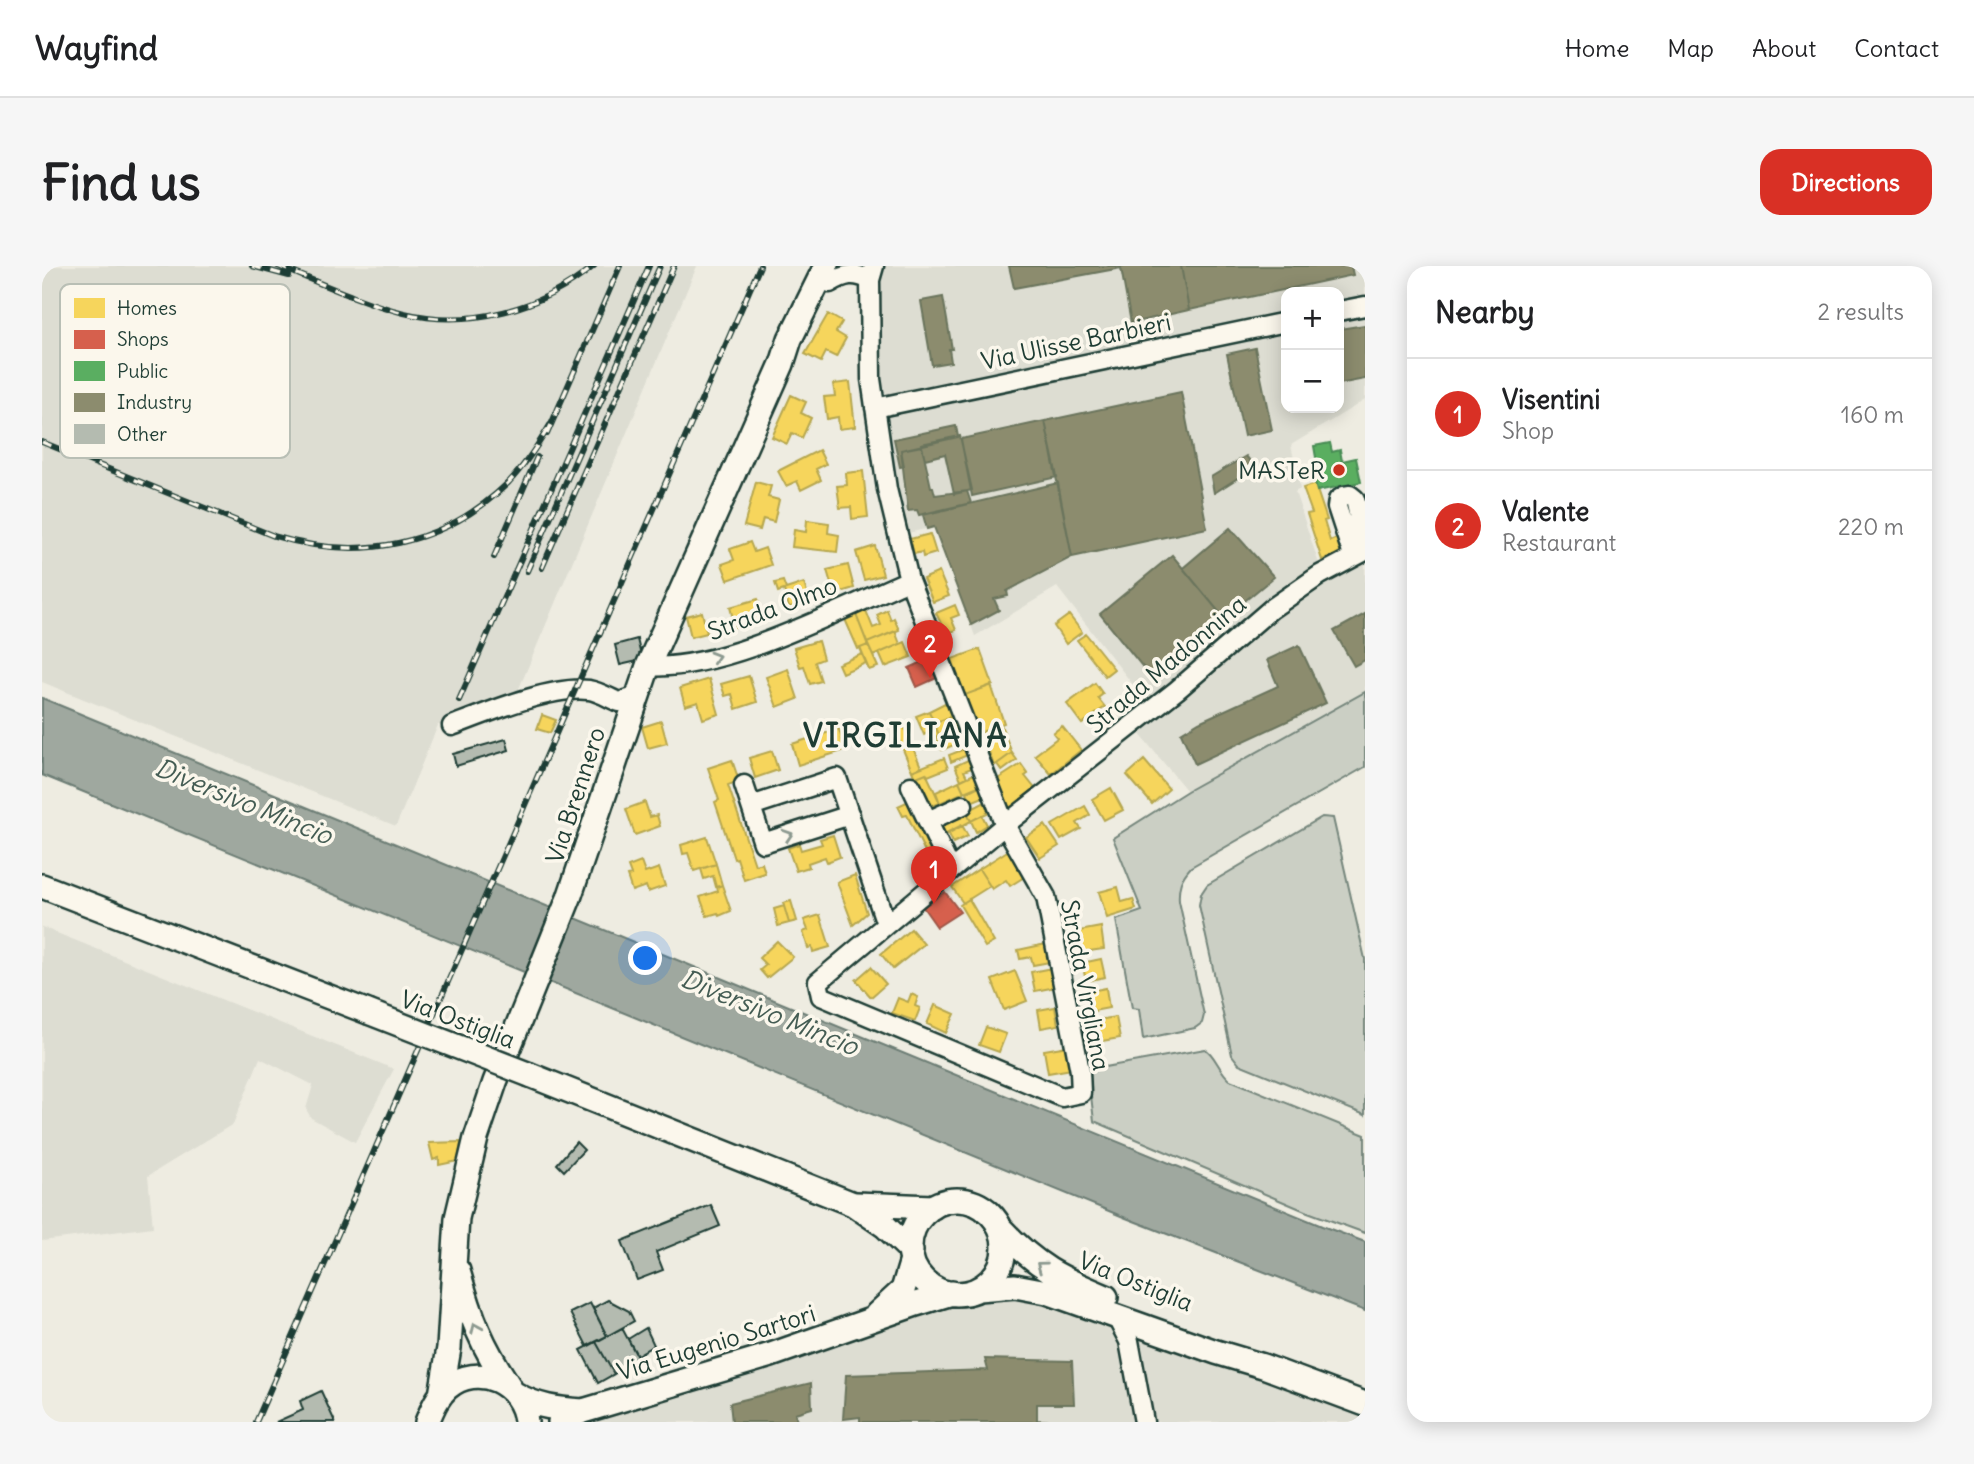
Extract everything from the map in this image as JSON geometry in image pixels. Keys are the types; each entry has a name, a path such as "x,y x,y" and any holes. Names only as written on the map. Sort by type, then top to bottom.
{"main road":[{"name":"Via Brennero","path":"441,1395 448,1357 457,1218 476,1138 495,1082 569,898 642,680 782,364 832,272"},
{"name":"Via Ostiglia","path":"42,886 530,1075 853,1204 886,1226 912,1256"},
{"path":"953,1200 970,1202 987,1211 1000,1229 1004,1249 1000,1265 993,1277 978,1289 952,1293 929,1284 921,1276 912,1256 912,1237 922,1217 933,1207 953,1200"},
{"name":"Via Ostiglia","path":"853,1204 933,1207"},
{"name":"Via Ostiglia","path":"1000,1229 1040,1266 1061,1279 1216,1342 1263,1366"},
{"name":"Via Brennero","path":"454,1255 475,1329 489,1357 524,1411 526,1422"},
{"name":"Via Eugenio Sartori","path":"865,1323 903,1290 912,1256"},
{"name":"Via Ostiglia","path":"978,1289 1015,1286 1034,1289 1126,1326 1160,1332 1365,1404"},
{"name":"Via Eugenio Sartori","path":"560,1422 583,1410 771,1355 952,1293"},
{"path":"1126,1326 1142,1318 1199,1340 1216,1342"},
{"name":"Via Eugenio Sartori","path":"441,1395 454,1383 475,1376 494,1379 530,1402 546,1407 583,1410"},
{"path":"427,1422 441,1395"}],"street":[{"path":"832,272 858,274 869,270 871,379 887,489 909,580 1005,825"},
{"path":"1344,310 1365,306"},
{"name":"Via Ulisse Barbieri","path":"875,408 1281,323"},
{"name":"Strada Madonnina","path":"821,996 818,982 1005,825 1177,690 1271,609 1361,550"},
{"name":"Strada Olmo","path":"642,680 763,642 909,580"},
{"path":"452,726 554,693 587,690 602,693 619,702 642,680"},
{"path":"751,806 837,778 886,924"},
{"path":"744,785 765,849 850,815"},
{"path":"911,786 951,870"},
{"path":"928,821 963,805"},
{"name":"Strada Virgliana","path":"821,996 1062,1097 1080,1093 1080,1071 1046,897 1005,825"},
{"path":"1126,1326 1144,1422"},
{"path":"1136,1370 1139,1352 1144,1344 1160,1332"}],"shaded area":[{"path":"42,266 697,266 515,698 446,725 438,725 396,826 42,682"},
{"path":"880,266 1365,266 1365,400 1344,413 1344,287 1281,287 1281,413 1344,413 1291,445 1300,489 1295,492 1324,579 1365,557 1365,692 1187,791 1129,721 1148,704 1057,587 975,636 934,527 903,534 879,402 876,280"},
{"path":"1365,692 1365,767 1191,867 1185,875 1181,882 1179,901 1204,1015 1202,1023 1195,1028 1143,1039 1139,1009 1132,1008 1116,920 1142,911 1113,838 1187,791"},
{"path":"1322,817 1333,818 1365,959 1365,1115 1239,1064 1232,1055 1199,905 1201,894 1207,885"},
{"path":"42,927 394,1069 355,1142 311,1118 306,1109 313,1085 260,1058 233,1124 148,1176 153,1227 42,1241"},
{"path":"1205,1049 1230,1080 1365,1135 1365,1233 1305,1211 1094,1121 1088,1070"},
{"path":"982,1295 1039,1298 1365,1411 1365,1422 578,1422"}],"water":[{"name":"Diversivo Mincio","path":"42,698 1365,1242 1365,1311 1126,1218 42,775"}],"building: Homes":[{"path":"828,314 842,322 836,332 846,338 836,357 826,352 821,362 805,354"},
{"path":"850,382 855,427 839,429 838,417 827,419 824,397 835,396 833,384"},
{"path":"791,395 806,402 801,413 811,418 802,438 792,433 787,444 772,437"},
{"path":"819,450 826,464 816,469 821,480 801,490 797,481 786,486 778,471"},
{"path":"863,471 868,517 852,519 851,507 840,508 837,486 847,485 846,473"},
{"path":"756,482 771,486 768,497 779,500 774,522 763,519 760,530 744,526"},
{"path":"1315,484 1327,520 1324,521 1330,541 1339,537 1345,553 1322,560 1307,514 1312,513 1303,488"},
{"path":"807,520 829,523 828,533 839,535 837,552 792,547 794,530 806,532"},
{"path":"930,534 936,553 923,557 922,552 914,554 910,539"},
{"path":"750,542 754,552 765,548 771,565 728,580 722,564 734,560 730,549"},
{"path":"875,546 883,575 864,580 856,552"},
{"path":"848,565 854,588 834,594 827,570"},
{"path":"939,572 949,596 933,602 923,579"},
{"path":"783,581 786,589 804,583 810,603 789,608 784,590 778,592 775,583"},
{"path":"758,599 764,618 735,627 730,607"},
{"path":"955,605 959,615 951,618 956,630 946,634 936,613"},
{"path":"865,608 873,628 881,625 877,615 887,610 899,630 867,643 855,612"},
{"path":"702,612 707,633 691,637 686,616"},
{"path":"855,612 868,645 858,649 844,617"},
{"path":"1069,615 1082,632 1066,644 1054,626"},
{"path":"895,631 900,644 873,656 867,643"},
{"path":"1086,634 1114,669 1105,676 1077,640"},
{"path":"818,641 823,659 815,662 821,681 810,684 804,666 800,667 794,648"},
{"path":"905,642 911,657 885,667 879,653"},
{"path":"868,645 878,667 869,670 860,648"},
{"path":"980,649 993,685 965,695 952,659"},
{"path":"862,654 866,663 842,673 838,664"},
{"path":"788,669 798,699 777,707 766,677"},
{"path":"749,676 757,702 736,709 732,694 725,696 721,684"},
{"path":"709,679 719,714 703,719 698,702 685,706 680,688"},
{"path":"1095,683 1103,694 1098,698 1105,707 1082,724 1067,704"},
{"path":"991,685 1004,723 979,733 965,695"},
{"path":"947,702 952,716 934,723 929,711"},
{"path":"929,711 939,735 930,739 928,733 924,735 916,716"},
{"path":"542,715 556,720 550,733 537,729"},
{"path":"952,716 961,735 951,739 948,732 939,735 934,723"},
{"path":"661,721 667,743 648,748 642,727"},
{"path":"903,724 921,767 912,771 894,728"},
{"path":"1001,725 1012,753 994,766 982,732"},
{"path":"1062,726 1081,750 1051,774 1035,755 1057,738 1053,733"},
{"path":"839,729 845,750 798,765 792,744"},
{"path":"948,732 951,739 959,736 961,742 942,750 936,736"},
{"path":"967,748 970,754 951,762 949,755"},
{"path":"772,751 778,770 755,778 749,758"},
{"path":"1012,753 1017,760 1002,771 997,764"},
{"path":"944,758 948,768 915,778 912,771"},
{"path":"970,759 974,767 964,771 967,777 961,780 955,766"},
{"path":"732,760 739,781 728,785 755,865 762,863 765,873 744,880 715,802 719,800 708,768"},
{"path":"1144,760 1169,789 1152,804 1127,775"},
{"path":"1021,764 1028,774 1025,776 1037,791 1010,808 999,795 995,781"},
{"path":"978,772 983,784 964,792 959,781"},
{"path":"926,773 940,803 930,807 916,777"},
{"path":"959,781 964,792 940,803 936,792"},
{"path":"983,784 988,795 971,802 967,792"},
{"path":"1111,788 1123,810 1104,820 1092,799"},
{"path":"913,799 945,864 934,870 907,815 903,816 898,806"},
{"path":"645,802 650,817 657,815 660,826 635,835 626,809"},
{"path":"985,802 991,811 971,821 966,812"},
{"path":"1085,806 1090,815 1077,823 1081,829 1061,840 1052,825"},
{"path":"966,812 971,821 942,837 935,827"},
{"path":"982,815 987,825 976,832 971,821"},
{"path":"962,825 968,836 953,843 948,832"},
{"path":"1045,825 1059,846 1040,858 1026,837"},
{"path":"833,835 840,857 827,862 825,857 796,871 788,848 799,844 801,850 822,844 820,839"},
{"path":"707,837 716,864 694,871 688,853 683,854 681,845"},
{"path":"1012,848 1029,874 1010,886 1006,880 992,889 979,869"},
{"path":"641,862 645,873 659,868 665,886 648,892 646,886 632,891 627,876 631,875 628,867"},
{"path":"716,864 722,885 716,887 713,876 704,879 701,869"},
{"path":"979,869 990,886 963,903 952,887"},
{"path":"855,875 867,913 853,925 837,882"},
{"path":"722,885 731,911 719,916 718,913 707,916 700,897 718,891 717,887"},
{"path":"1118,887 1122,902 1133,899 1136,909 1107,918 1099,892"},
{"path":"969,899 994,942 985,947 960,905"},
{"path":"791,901 797,921 789,923 783,903"},
{"path":"784,906 789,923 778,926 774,909"},
{"path":"820,915 830,947 813,952 812,947 808,948 803,932 808,930 804,920"},
{"path":"1101,927 1104,949 1082,952 1079,931"},
{"path":"911,929 924,944 893,969 881,954"},
{"path":"777,941 793,957 767,978 760,970 766,965 759,958"},
{"path":"1046,944 1050,962 1033,965 1031,957 1020,959 1018,950"},
{"path":"1101,959 1105,977 1086,981 1082,963"},
{"path":"871,967 886,984 871,997 856,980"},
{"path":"1052,968 1056,987 1035,991 1031,972"},
{"path":"1015,971 1027,1001 1004,1010 992,980"},
{"path":"1106,988 1109,1008 1088,1012 1085,992"},
{"path":"911,994 918,997 915,1006 920,1008 915,1021 892,1013 898,998 908,1002"},
{"path":"935,1005 955,1014 946,1033 927,1024"},
{"path":"1055,1007 1058,1025 1041,1028 1038,1010"},
{"path":"1116,1017 1120,1038 1096,1042 1092,1021"},
{"path":"986,1027 1006,1034 999,1052 979,1045"},
{"path":"1068,1046 1072,1069 1048,1073 1044,1050"},
{"path":"461,1142 458,1161 439,1165 439,1158 433,1160 429,1143"}],"building: Shops":[{"path":"927,660 939,677 917,687 909,668"},
{"path":"945,892 960,912 937,927 923,907"}],"building: Public":[{"path":"1330,443 1332,452 1340,450 1342,461 1356,458 1361,482 1317,491 1312,471 1318,469 1314,446"}],"building: Industry":[{"path":"1009,266 1181,266 1189,310 1131,323 1121,268 1014,288"},
{"path":"1181,266 1351,266 1353,275 1297,287 1281,287 1281,290 1189,310"},
{"path":"943,297 952,349 949,349 951,362 932,365 921,301"},
{"path":"1365,325 1365,379 1344,383 1344,328"},
{"path":"1255,348 1272,430 1244,436 1227,354"},
{"path":"1181,392 1207,528 1072,557 1045,421"},
{"path":"1045,421 1057,477 972,496 961,439"},
{"path":"956,426 958,437 901,450 904,466 900,467 894,439"},
{"path":"960,436 972,490 954,494 945,454 925,459 921,444"},
{"path":"922,446 935,495 967,491 971,503 919,515 917,510 908,511 901,450"},
{"path":"1246,456 1255,467 1214,493 1211,477"},
{"path":"1058,483 1072,557 1007,591 1008,596 994,599 999,610 971,625 934,527 927,529 923,515"},
{"path":"1230,528 1274,577 1224,618 1183,568"},
{"path":"1172,555 1224,618 1150,676 1100,614"},
{"path":"1365,614 1365,660 1354,666 1334,631"},
{"path":"1299,645 1326,703 1195,764 1181,733 1278,686 1267,660"},
{"path":"985,1359 1072,1361 1074,1404 1037,1404 1037,1420 1067,1422 860,1422 860,1417 843,1419 846,1375 988,1370"},
{"path":"811,1383 812,1408 795,1413 797,1422 732,1422 730,1403"}],"building: Other":[{"path":"637,639 642,660 620,665 615,645"},
{"path":"506,739 509,750 456,766 453,754"},
{"path":"576,1142 584,1150 564,1171 557,1164"},
{"path":"711,1205 720,1226 656,1252 663,1270 637,1280 622,1241"},
{"path":"608,1300 629,1311 634,1321 607,1336 593,1308"},
{"path":"590,1303 607,1336 587,1346 570,1313"},
{"path":"622,1328 639,1360 614,1374 596,1342"},
{"path":"646,1328 654,1345 637,1355 628,1339"},
{"path":"596,1342 614,1374 598,1383 581,1350"},
{"path":"321,1391 335,1422 276,1422 303,1410 300,1401"}],"railway":[{"path":"252,266 289,276"},
{"path":"278,266 388,309 429,317 454,318 504,312 528,304 552,294 594,266"},
{"path":"547,434 620,266"},
{"path":"459,700 649,266"},
{"path":"527,571 660,266"},
{"path":"542,568 674,266"},
{"path":"256,1422 760,266"},
{"path":"81,458 274,536 338,548 369,547 399,543 429,534 484,504 515,475 550,425"},
{"path":"42,442 60,449"},
{"path":"494,557 537,457"}],"place":[{"name":"MASTeR","path":"1339,470"},
{"name":"Valente","path":"930,678"},
{"name":"Visentini","path":"934,904"}],"district":[{"name":"VIRGILIANA","path":"906,735"}]}
